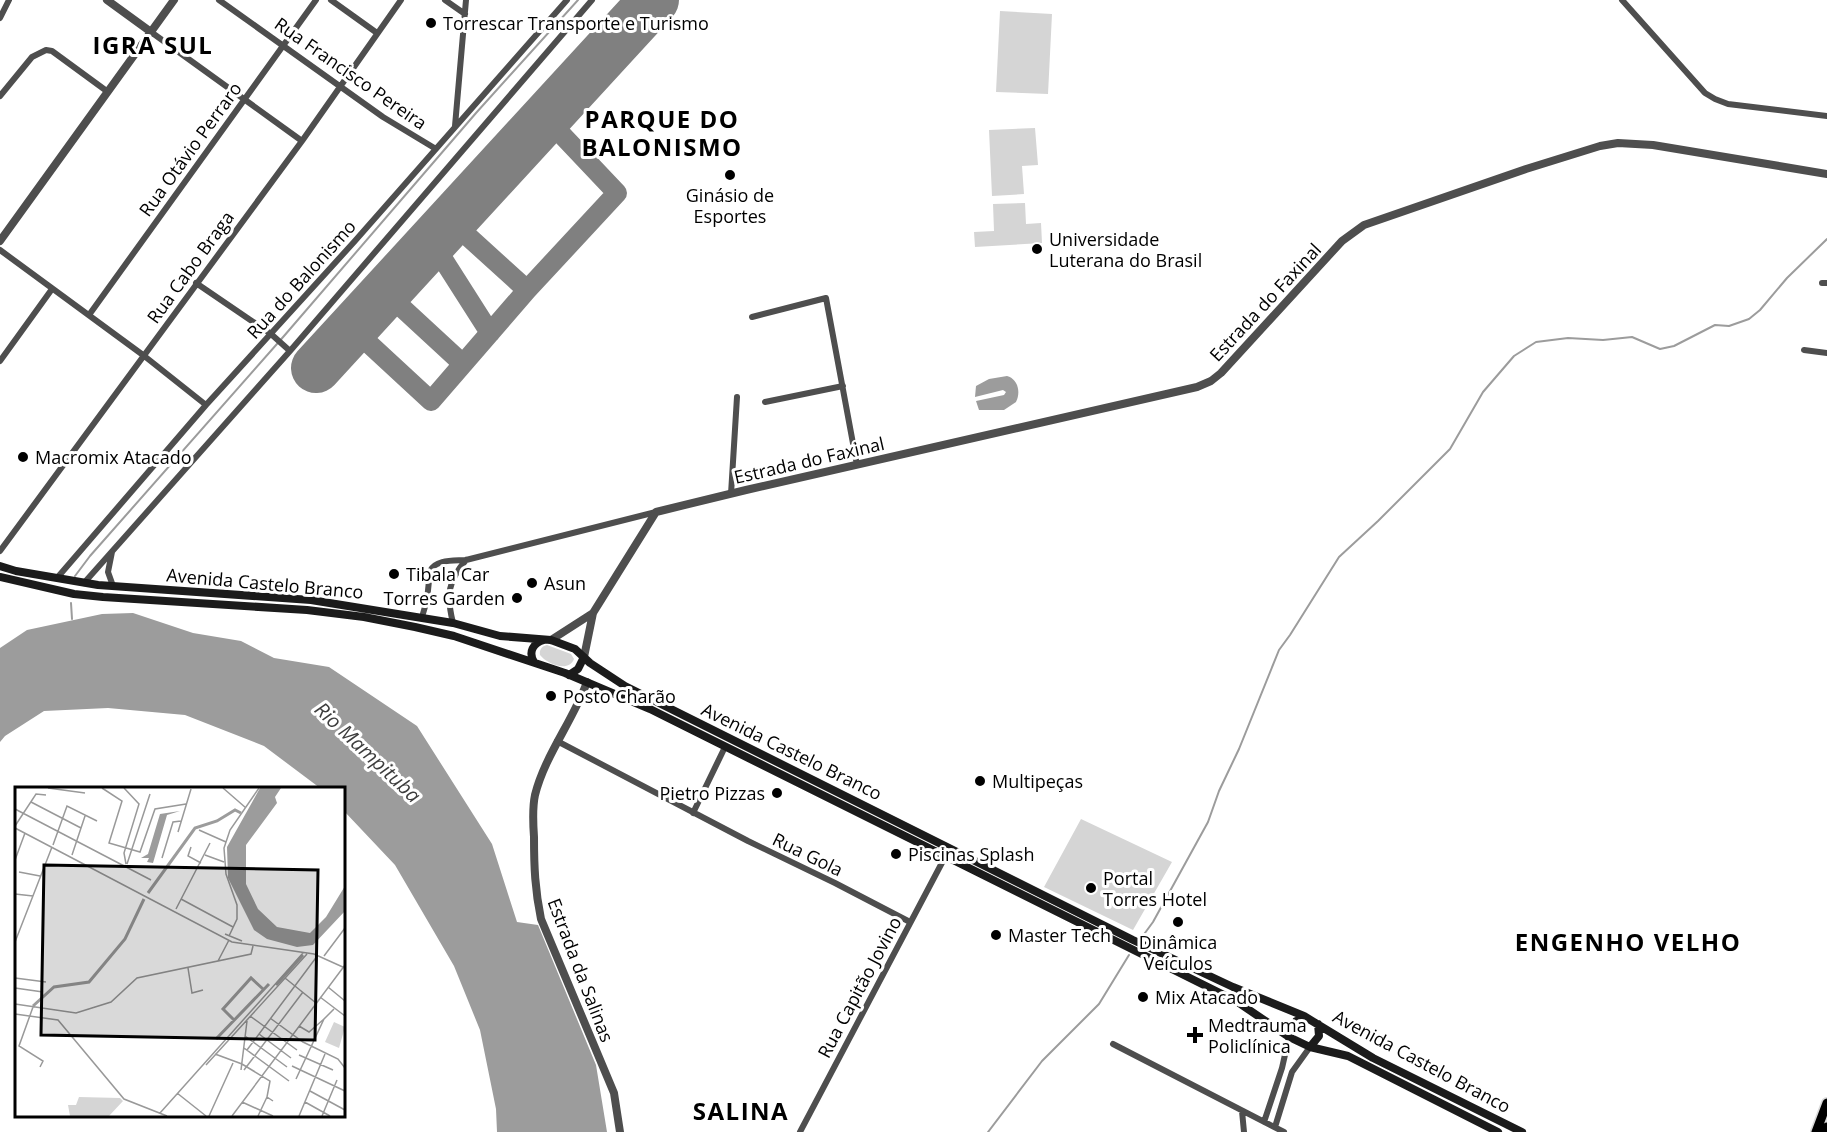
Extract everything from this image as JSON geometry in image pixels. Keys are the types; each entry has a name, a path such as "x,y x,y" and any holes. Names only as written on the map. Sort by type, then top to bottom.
{"main road":[{"name":"Avenida Castelo Branco","path":"0,566 84,583 311,600 453,622 500,636 548,640 565,644 637,693 1133,940 1233,987 1308,1018 1373,1058 1522,1132"},
{"name":"Avenida Castelo Branco","path":"0,577 54,590 103,597 296,609 364,617 454,636 534,662 650,709 1236,1001 1289,1037 1310,1047 1348,1056 1498,1132"},
{"path":"534,662 531,655 532,647 536,642 548,640"},
{"path":"569,675 587,660"},
{"path":"587,660 587,682"},
{"path":"1289,1037 1296,1022 1304,1017 1308,1018"},
{"path":"1310,1047 1319,1036 1318,1024"},
{"path":"1816,1132 1827,1103"},
{"path":"1825,1132 1827,1127"}],"street":[{"path":"0,18 9,0"},
{"path":"107,0 302,141"},
{"path":"0,241 174,0"},
{"name":"Rua Francisco Pereira","path":"219,0 339,87 436,149"},
{"name":"Rua Otávio Perraro","path":"89,315 316,0"},
{"path":"331,0 377,33"},
{"name":"Rua Cabo Braga","path":"0,550 302,141 401,0"},
{"path":"445,0 465,14"},
{"path":"455,127 466,0"},
{"name":"Rua do Balonismo","path":"57,578 206,405 272,336 567,0"},
{"name":"Rua do Balonismo","path":"84,583 592,0"},
{"path":"1623,0 1705,93 1715,99 1728,104 1827,116"},
{"path":"0,96 32,57 46,50 52,51 108,92"},
{"name":"Estrada do Faxinal","path":"656,512 1197,387 1221,373 1342,241 1364,225 1600,146 1618,143 1653,145 1827,174"},
{"path":"0,250 144,355 206,405"},
{"path":"196,283 287,349"},
{"path":"0,361 52,289"},
{"path":"752,317 826,298 857,465"},
{"path":"1804,350 1827,353"},
{"path":"765,402 843,386"},
{"path":"730,494 737,397"},
{"path":"422,617 427,600 431,568 439,563 466,560 656,512"},
{"path":"587,660 593,613 656,512"},
{"path":"112,551 108,572 113,586"},
{"path":"453,622 449,602 451,582 466,560"},
{"path":"548,640 593,613"},
{"name":"Estrada da Salinas","path":"587,682 577,707 557,741 535,794 533,808 534,890 541,919 614,1093 620,1132"},
{"name":"Rua Gola","path":"557,741 693,813 910,922"},
{"path":"693,813 725,747"},
{"name":"Rua Capitão Jovino","path":"800,1132 945,857"},
{"path":"1264,1122 1282,1068 1289,1037"},
{"path":"1113,1044 1284,1132"},
{"path":"1275,1127 1292,1072 1310,1047"},
{"path":"1282,1068 1292,1072"},
{"path":"1242,1111 1244,1132"}],"shaded area":[{"path":"1000,11 1052,14 1048,94 996,92"},
{"path":"1035,128 1038,165 1022,166 1024,194 992,196 989,130"},
{"path":"1025,203 1026,224 1041,223 1042,243 975,247 974,232 994,231 993,204"},
{"path":"547,645 571,654 574,659 568,666 553,664 540,655 542,647"},
{"path":"1081,819 1172,862 1133,930 1044,887"}],"water":[{"path":"1007,376 1018,386 1016,402 1004,410 979,410 976,401 1004,395 1006,392 1003,390 975,397 976,386 989,379"},
{"name":"Rio Mampituba","path":"133,613 193,633 241,641 274,658 329,667 417,726 492,844 517,922 538,925 596,1065 607,1132 497,1132 496,1109 480,1030 454,966 395,865 345,812 345,787 319,787 264,746 185,715 108,708 44,711 5,736 0,742 0,648 27,630 102,614"}],"waterway":[{"path":"75,576 476,113 578,0"},
{"path":"1142,937 1153,922 1208,822 1279,650 1339,557 1450,449 1483,392 1514,356 1536,342 1568,338 1603,340 1632,337 1660,349 1674,346 1715,325 1729,326 1749,319 1827,239"},
{"path":"71,603 72,619"},
{"path":"988,1132 1042,1061 1099,1004 1129,955"}],"taxiway":[{"path":"352,328 431,401 527,290 617,193 546,118"},
{"path":"451,221 527,290"},
{"path":"432,242 490,333"},
{"path":"385,292 463,364"}],"runway":[{"path":"316,368 654,0"}],"place":[{"name":"Torrescar Transporte e Turismo","path":"431,23"},
{"name":"Ginásio de Esportes","path":"730,175"},
{"name":"Universidade Luterana do Brasil","path":"1037,249"},
{"name":"Macromix Atacado","path":"23,457"},
{"name":"Tibala Car","path":"394,574"},
{"name":"Asun","path":"532,583"},
{"name":"Torres Garden","path":"517,598"},
{"name":"Posto Charão","path":"551,696"},
{"name":"Multipeças","path":"980,781"},
{"name":"Pietro Pizzas","path":"777,793"},
{"name":"Piscinas Splash","path":"896,854"},
{"name":"Portal Torres Hotel","path":"1091,888"},
{"name":"Dinâmica Veículos","path":"1178,922"},
{"name":"Master Tech","path":"996,935"},
{"name":"Mix Atacado","path":"1143,997"},
{"name":"Medtrauma Policlínica","path":"1195,1035"}],"district":[{"name":"IGRA SUL","path":"153,44"},
{"name":"PARQUE DO BALONISMO","path":"662,132"},
{"name":"ENGENHO VELHO","path":"1628,941"},
{"name":"SALINA","path":"741,1110"}]}
